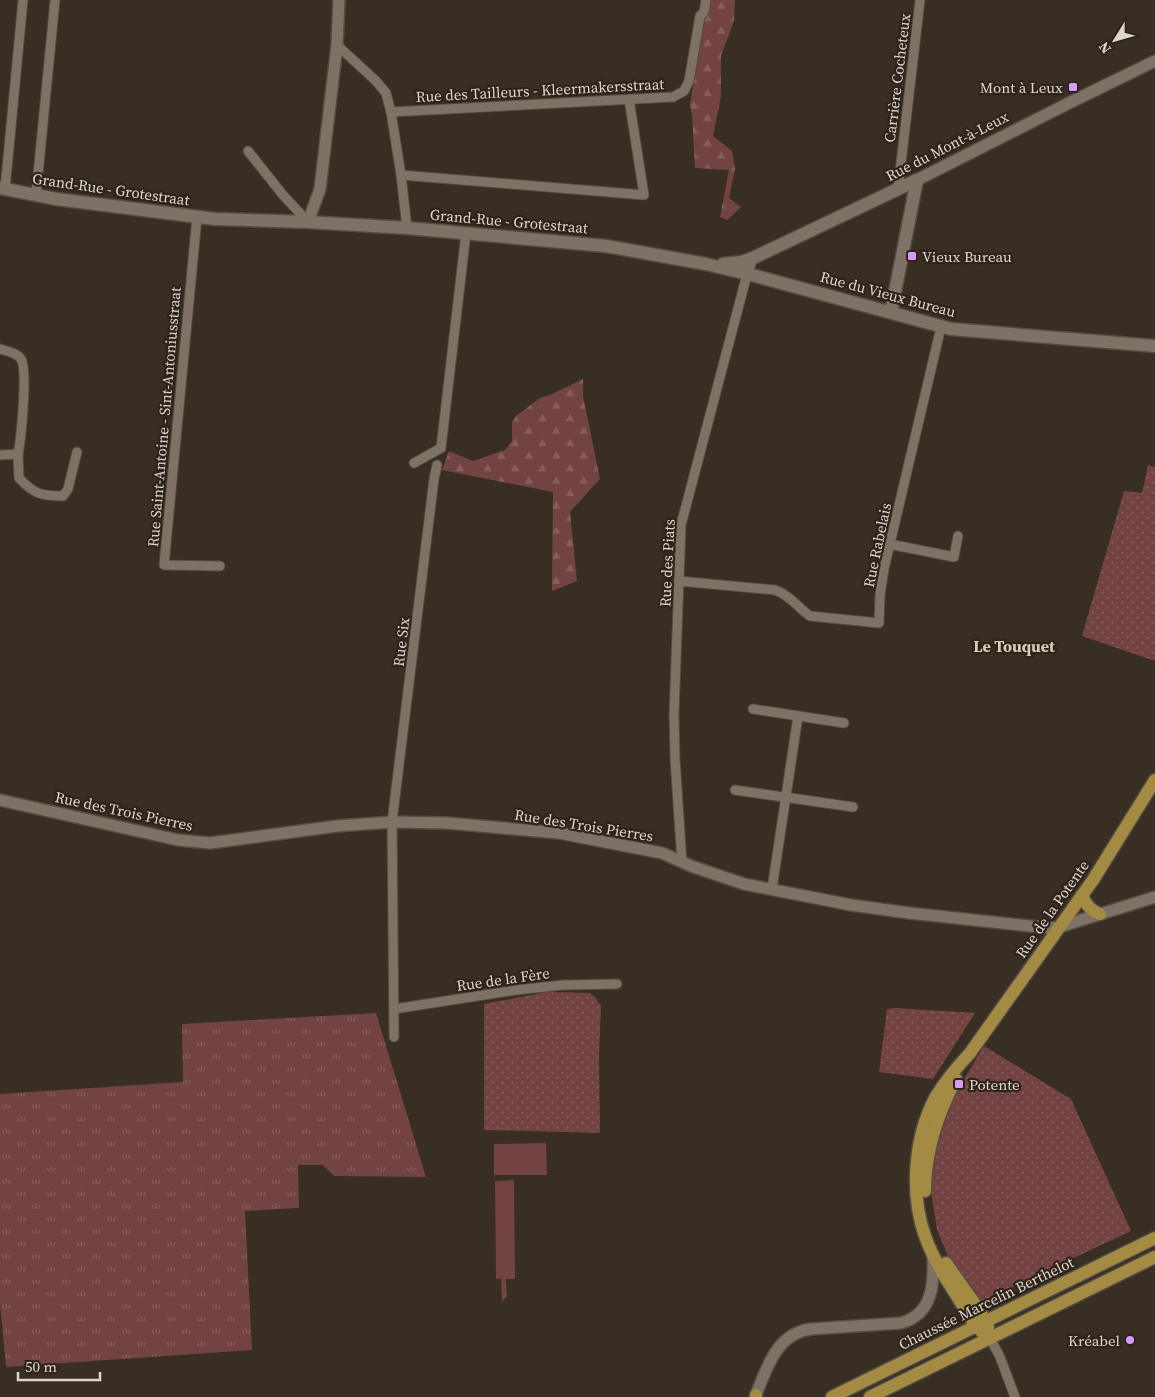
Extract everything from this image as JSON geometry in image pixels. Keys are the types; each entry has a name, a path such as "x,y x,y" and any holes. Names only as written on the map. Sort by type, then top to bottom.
{"main road":[{"name":"Rue du Mont-à-Leux","path":"706,264 736,263 753,258 917,180"},
{"path":"891,312 917,180"},
{"name":"Grand-Rue - Grotestraat","path":"3,189 87,204 225,220 308,222 407,228 606,246 706,264"},
{"name":"Rue du Vieux Bureau","path":"706,264 891,312 941,327 1155,346"},
{"name":"Rue de la Potente","path":"983,1329 976,1306 952,1273 941,1253 929,1219 925,1193 926,1173 928,1151 937,1120 946,1098 970,1053 1082,895 1155,780"},
{"path":"1082,895 1088,906 1100,914"},
{"name":"Rue de la Potente","path":"970,1053 951,1074 935,1098 919,1144 917,1175 919,1211 924,1235 933,1257 951,1288 983,1329"},
{"name":"Chaussée Marcelin Berthelot","path":"870,1397 983,1329 1108,1261 1155,1238"},
{"name":"Chaussée Marcelin Berthelot","path":"832,1397 983,1329 1155,1257"}],"street":[{"path":"3,189 23,0"},
{"path":"36,195 55,0"},
{"path":"248,151 283,195 308,222 320,189 337,45 339,0"},
{"name":"Rue des Tailleurs - Kleermakersstraat","path":"391,112 673,97 684,91 689,81 700,16 704,12 706,0"},
{"name":"Carrière Cocheteux","path":"898,189 920,0"},
{"path":"337,45 376,81 386,93 401,175 407,228"},
{"name":"Rue du Mont-à-Leux","path":"917,180 1155,61"},
{"path":"401,175 644,195 629,99"},
{"name":"Rue Saint-Antoine - Sint-Antoniusstraat","path":"197,217 164,565 220,566"},
{"path":"414,463 441,448 466,233"},
{"path":"748,274 753,258"},
{"name":"Rue des Piats","path":"682,862 674,714 681,525 748,274"},
{"name":"Rue Rabelais","path":"679,581 776,590 783,592 810,616 879,623 880,595 889,544 941,327"},
{"path":"0,349 16,354 22,360 24,374 18,478 38,494 63,496 68,489 77,452"},
{"path":"0,455 18,454"},
{"name":"Rue Six","path":"392,822 434,478 438,465"},
{"path":"889,544 954,558 958,536"},
{"path":"753,709 844,723"},
{"path":"772,889 798,716"},
{"path":"735,790 853,807"},
{"name":"Rue des Trois Pierres","path":"0,800 168,838 195,842 217,842 337,826 392,822 447,823 559,833 656,851 691,866 744,884 851,905 1048,928 1155,897"},
{"path":"392,822 394,1037"},
{"name":"Rue de la Fère","path":"394,1009 516,990 617,984"},
{"name":"Rue de la Potente","path":"756,1396 778,1347 799,1331 901,1323 912,1320 927,1304 932,1280 933,1257"},
{"path":"983,1329 1000,1357 1015,1397"}],"green space":[{"path":"703,0 735,0 734,21 721,56 721,96 713,136 732,151 735,169 729,198 741,207 727,220 720,217 729,170 695,168 690,105"},
{"path":"583,379 583,396 600,479 570,512 577,581 552,591 553,492 442,470 449,451 473,461 505,450 512,441 512,422 516,416 540,398"},
{"path":"1148,465 1155,467 1155,661 1082,636 1124,491 1142,493"},
{"path":"547,992 590,993 601,1006 599,1056 600,1133 484,1130 484,1004"},
{"path":"887,1009 975,1013 933,1079 879,1072"},
{"path":"376,1013 426,1177 334,1176 323,1165 298,1165 299,1208 245,1211 252,1350 6,1367 0,1303 0,1094 183,1082 182,1024"},
{"path":"984,1046 1071,1099 1131,1231 981,1302 952,1266 937,1230 931,1191 933,1149 948,1106"},
{"path":"546,1143 547,1175 494,1175 494,1144"},
{"path":"514,1180 515,1279 506,1279 507,1296 502,1302 501,1279 496,1279 495,1181"}],"place":[{"name":"Mont à Leux","path":"1073,87"},
{"name":"Vieux Bureau","path":"912,256"},
{"name":"Potente","path":"959,1084"},
{"name":"Kréabel","path":"1130,1340"}],"district":[{"name":"Le Touquet","path":"1014,646"}]}
